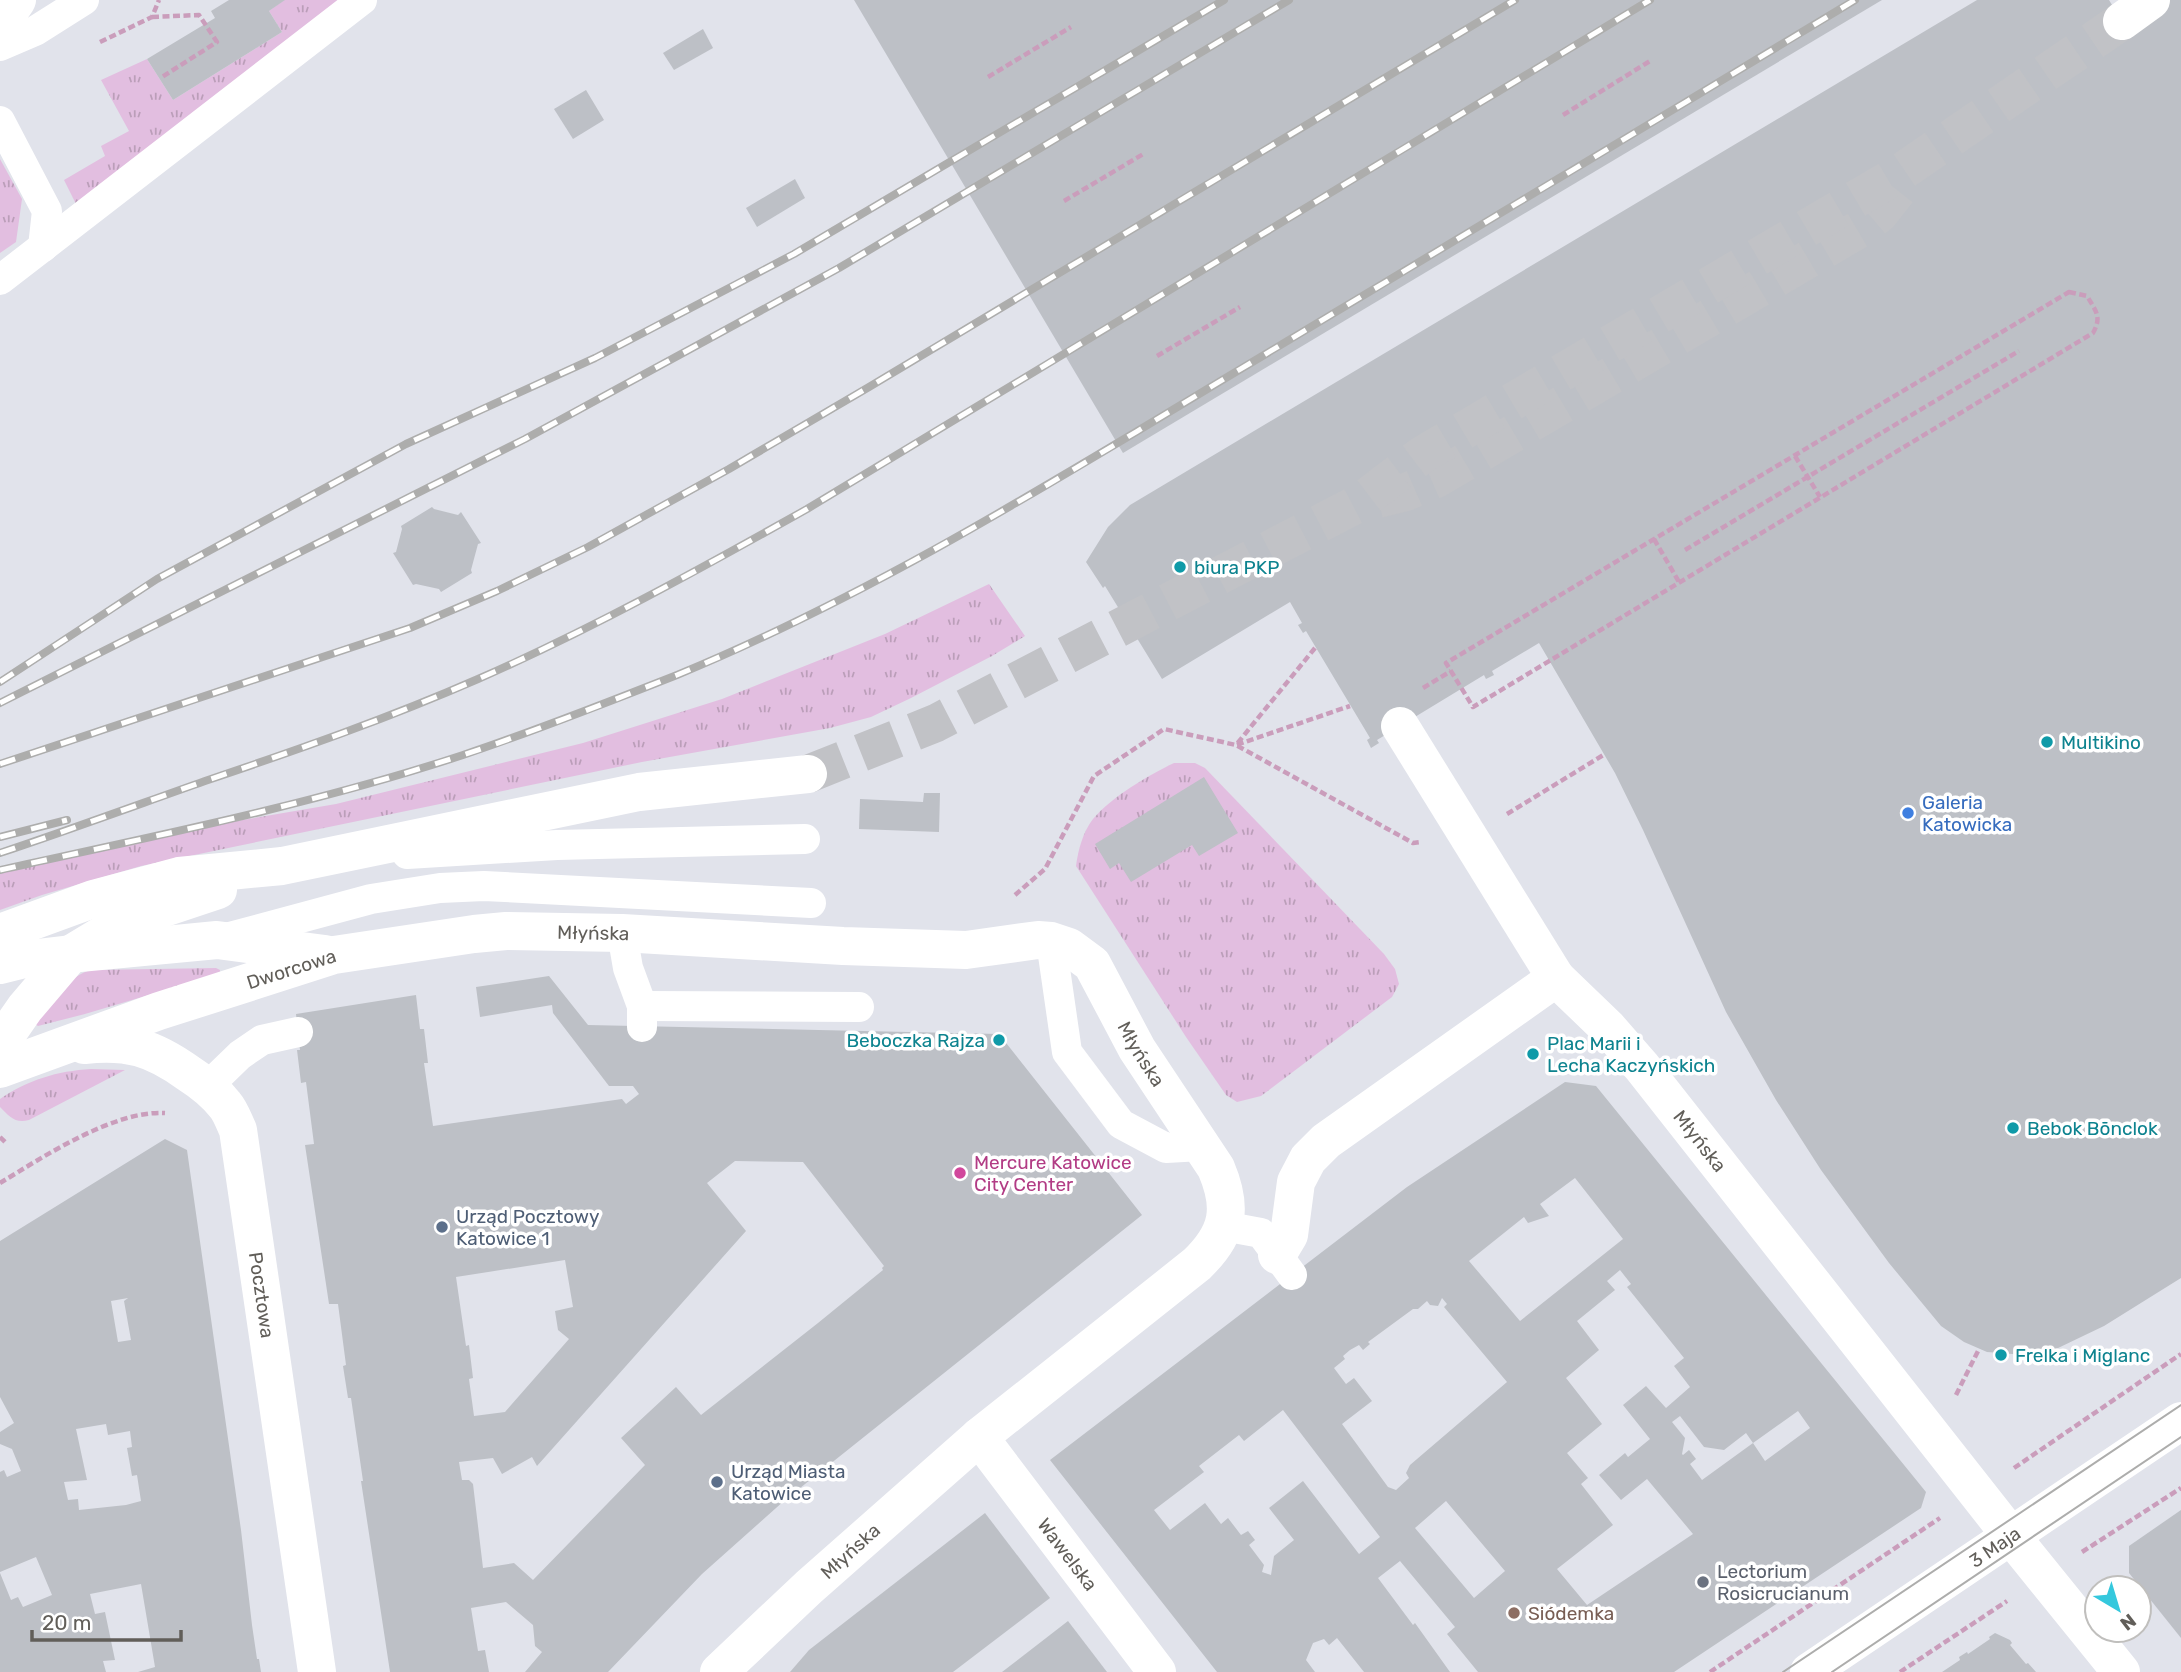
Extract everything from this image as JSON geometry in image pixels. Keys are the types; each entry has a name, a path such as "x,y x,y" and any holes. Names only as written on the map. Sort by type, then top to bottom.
{"street":[{"path":"0,25 17,0"},
{"name":"Młyńska","path":"1400,726 1556,978 1608,1028 1642,1067 2121,1672"},
{"name":"Dworcowa","path":"0,933 93,899 180,876 292,865 639,792 808,774"},
{"name":"Dworcowa","path":"0,1044 25,1008 71,954 114,928 160,909 292,865"},
{"name":"Młyńska","path":"334,956 506,931 622,933 966,950 1038,940 1051,941 1069,947 1092,964 1137,1049 1216,1168 1224,1189 1226,1213 1223,1226 1209,1253 979,1437 809,1587 719,1672"},
{"name":"Dworcowa","path":"0,965 71,954 217,940 334,956"},
{"name":"Dworcowa","path":"0,1069 159,1011 334,956"},
{"path":"1285,1265 1296,1182 1308,1158 1326,1141 1556,978"},
{"name":"Pocztowa","path":"58,1048 106,1042 146,1049 163,1056 208,1086 227,1107 238,1130 317,1672"},
{"name":"3 Maja","path":"1809,1672 2181,1421"},
{"name":"Wawelska","path":"979,1437 1157,1672"}],"lane":[{"path":"0,46 35,32 84,0"},
{"path":"0,280 362,0"},
{"path":"0,121 47,211 43,247"},
{"path":"292,865 557,845 805,839"},
{"path":"217,940 329,909 407,892 440,888 484,886 811,903"},
{"path":"622,933 628,968 642,1016 859,1007"},
{"path":"1051,941 1067,1052 1121,1124 1166,1148 1201,1146"},
{"path":"208,1086 240,1055 262,1040 298,1032"},
{"path":"1223,1226 1261,1233 1285,1265"}],"path":[{"path":"152,17 159,0"},
{"path":"101,42 152,17 199,15 217,42 162,77"},
{"path":"988,77 1071,27"},
{"path":"1563,115 1650,61"},
{"path":"1064,201 1145,153"},
{"path":"2069,292 2087,296 2097,312 2098,324 2093,333 1820,497 1472,707 1446,663 2069,292"},
{"path":"1157,356 1240,307"},
{"path":"1685,550 2019,351"},
{"path":"1794,456 1820,497"},
{"path":"1654,539 1679,582"},
{"path":"1236,746 1315,648"},
{"path":"1445,674 1451,671"},
{"path":"1236,746 1350,706"},
{"path":"1015,896 1045,869 1094,776 1164,729 1236,746 1413,843 1468,837 1605,754"},
{"path":"0,1183 62,1146 114,1123 147,1114 174,1115"},
{"path":"0,1137 6,1143"}],"green space":[{"path":"284,0 346,0 77,206 64,180 105,156 101,146 129,131 101,80 147,59 173,100 282,32 269,11"},
{"path":"0,159 22,199 16,242 0,253"},
{"path":"989,584 1025,636 992,656 871,717 830,728 642,762 141,866 0,910 0,872 154,835 336,804 583,743 722,699 885,634"},
{"path":"1174,763 1195,763 1205,768 1384,954 1395,969 1399,984 1392,997 1261,1096 1237,1102 1226,1095 1186,1037 1076,866 1084,835 1093,819 1131,787"},
{"path":"216,968 220,973 216,975 85,1014 38,1026 35,1024 67,984 92,970"},
{"path":"91,1069 125,1070 29,1120 16,1120 0,1107 0,1099 32,1082 55,1074"}],"building":[{"path":"229,0 285,0 269,11 282,32 173,100 147,59 215,18 211,11"},
{"path":"854,0 1882,0 1123,453"},
{"path":"1977,0 2109,0 2120,18 2150,0 2181,0 2181,1278 2104,1326 2056,1349 2025,1355 1987,1352 1964,1342 1941,1326 1889,1263 1821,1170 1776,1100 1726,1012 1615,773 1539,643 1492,671 1494,675 1486,679 1484,675 1377,740 1379,743 1371,748 1367,740 1370,738 1306,631 1303,633 1298,625 1302,623 1290,602 1162,679 1105,586 1103,588 1086,562 1108,527 1130,505"},
{"path":"703,29 713,48 674,70 663,53"},
{"path":"586,90 604,120 573,139 554,109"},
{"path":"795,179 805,198 757,227 746,208"},
{"path":"432,507 458,515 461,512 481,543 478,544 472,573 441,592 439,589 413,585 393,553 396,552 401,526"},
{"path":"1204,777 1238,833 1199,856 1192,845 1131,882 1119,863 1110,869 1095,844"},
{"path":"924,793 940,793 939,832 859,829 860,799 923,802"},
{"path":"549,976 588,1025 999,1034 1142,1215 785,1500 702,1574 608,1672 525,1672 542,1652 535,1646 533,1625 506,1602 471,1608 478,1651 485,1650 489,1672 390,1672 351,1398 348,1398 343,1366 346,1365 338,1304 329,1304 305,1145 314,1144 306,1082 301,1083 296,1014 416,995 420,1029 424,1029 428,1063 424,1063 433,1126 622,1099 626,1104 639,1094 633,1086 609,1086 553,1013 552,1005 480,1017 476,987","holes":["735,1161 803,1162 884,1266 883,1270 701,1415 676,1387 621,1438 645,1465 533,1580 514,1563 483,1568 473,1484 469,1480 462,1480 459,1462 493,1458 502,1474 532,1457 537,1466 746,1231 707,1183","565,1260 573,1307 555,1311 558,1330 569,1339 505,1412 474,1416 469,1379 473,1378 469,1345 466,1346 456,1277"]},
{"path":"1565,1082 1596,1086 1926,1492 1921,1508 1674,1672 1478,1672 1447,1634 1455,1627 1400,1561 1378,1578 1450,1672 1364,1672 1337,1638 1329,1645 1324,1639 1313,1643 1306,1660 1315,1672 1217,1672 1050,1460 1407,1187","holes":["1575,1178 1623,1239 1520,1321 1469,1261 1524,1217 1528,1223 1549,1216 1540,1204","1620,1270 1631,1284 1627,1287 1684,1358 1674,1366 1690,1387 1666,1408 1646,1386 1623,1405 1650,1439 1628,1457 1625,1453 1599,1475 1621,1500 1647,1479 1693,1534 1587,1605 1557,1569 1613,1525 1581,1484 1588,1478 1567,1453 1602,1424 1566,1378 1599,1350 1577,1321 1615,1290 1607,1281","1442,1298 1447,1304 1444,1307 1507,1382 1410,1465 1406,1473 1409,1478 1396,1490 1388,1487 1342,1424 1372,1401 1354,1378 1346,1384 1334,1368 1345,1359 1343,1356 1350,1350 1359,1345 1363,1350 1370,1344 1368,1342 1413,1309 1418,1309 1427,1301 1430,1305 1438,1306","1283,1410 1380,1537 1359,1554 1303,1481 1269,1508 1294,1540 1274,1556 1271,1575 1262,1572 1264,1565 1249,1545 1255,1540 1248,1531 1241,1535 1228,1518 1221,1524 1205,1503 1170,1530 1154,1510 1204,1472 1199,1466 1239,1435 1244,1441","1798,1411 1810,1428 1765,1461 1753,1443","1680,1416 1704,1447 1724,1450 1746,1433 1753,1443 1702,1480 1690,1464 1696,1459 1689,1450 1682,1454 1685,1438 1672,1422","1446,1501 1505,1571 1474,1598 1415,1528"]},
{"path":"165,1139 187,1150 252,1625 261,1672 138,1672 155,1667 141,1584 90,1594 95,1614 105,1612 115,1660 103,1661 106,1672 0,1672 0,1573 11,1600 18,1597 23,1607 52,1595 36,1557 0,1572 0,1472 4,1470 7,1477 21,1471 12,1449 0,1444 0,1432 14,1423 0,1397 0,1241","holes":["128,1298 124,1301 131,1340 118,1342 111,1301","106,1424 108,1435 130,1431 132,1447 127,1448 132,1476 137,1475 141,1501 79,1510 78,1499 68,1500 64,1482 87,1480 76,1429"]},
{"path":"2181,1510 2181,1638 2153,1603 2153,1574 2129,1573 2129,1546"},
{"path":"985,1513 1050,1598 953,1672 790,1672 809,1650"},
{"path":"1068,1621 1107,1672 1002,1672"},
{"path":"1995,1633 2010,1640 2010,1645 2036,1672 1942,1672 1960,1660 1959,1657 1967,1652 1968,1654"}],"tunnel":[{"path":"808,774 936,723 1359,503 1422,455 1897,175 2122,21"},
{"path":"1378,499 1406,492 1438,478 1866,225 1880,213 1902,185"}],"tram line":[{"path":"1783,1672 2181,1405"},
{"path":"1832,1672 2181,1437"}],"railway":[{"path":"0,682 157,579 406,444 595,358 794,254 1224,0"},
{"path":"0,703 525,439 839,268 1289,0"},
{"path":"0,764 410,628 497,591 588,547 869,387 1515,0"},
{"path":"0,853 377,720 478,679 604,619 807,509 1650,0"},
{"path":"0,870 233,818 406,773 570,716 677,675 748,644 956,538 1855,0"},
{"path":"0,837 67,820"}],"place":[{"name":"biura PKP","path":"1180,567"},
{"name":"Multikino","path":"2047,742"},
{"name":"Galeria Katowicka","path":"1908,813"},
{"name":"Beboczka Rajza","path":"999,1040"},
{"name":"Plac Marii i Lecha Kaczyńskich","path":"1533,1054"},
{"name":"Bebok Bōnclok","path":"2013,1128"},
{"name":"Mercure Katowice City Center","path":"960,1173"},
{"name":"Urząd Pocztowy Katowice 1","path":"442,1227"},
{"name":"Frelka i Miglanc","path":"2001,1355"},
{"name":"Urząd Miasta Katowice","path":"717,1482"},
{"name":"Lectorium Rosicrucianum","path":"1703,1582"},
{"name":"Siódemka","path":"1514,1613"}]}
